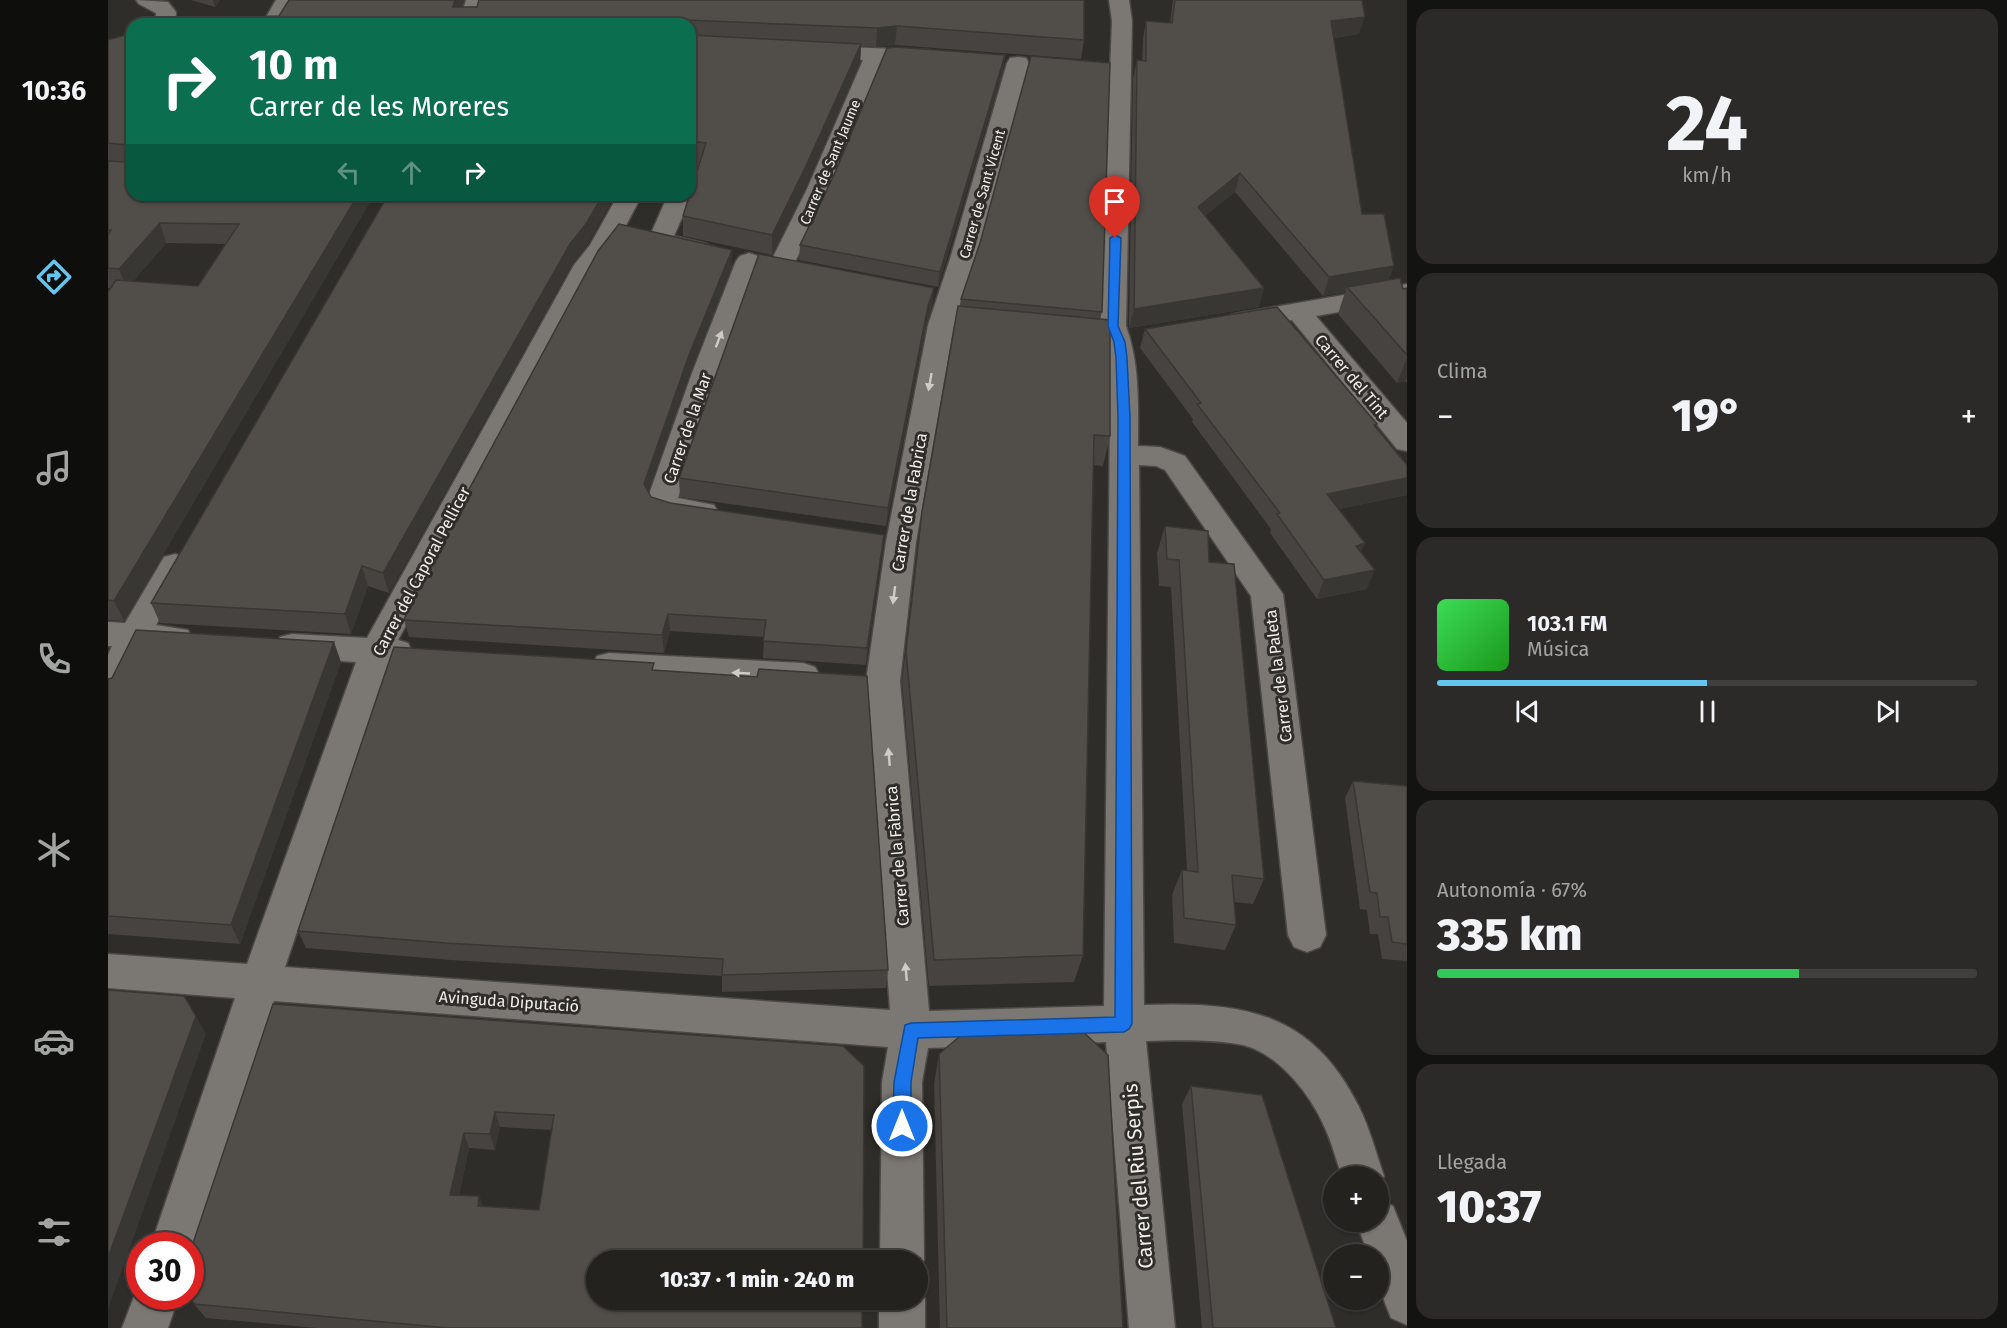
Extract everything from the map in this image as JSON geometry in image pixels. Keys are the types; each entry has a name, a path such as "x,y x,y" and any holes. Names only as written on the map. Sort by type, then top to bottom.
{"street":[{"path":"146,0 161,6 166,12 166,18"},
{"path":"276,18 286,0"},
{"path":"470,18 476,0"},
{"name":"Carrer del Riu Serpis","path":"1121,10 1109,70 1113,326 1119,340 1124,454 1124,1024 1152,1328"},
{"path":"794,51 876,55 895,53 951,58"},
{"name":"Carrer de Sant Jaume","path":"731,257 792,270 817,195 876,55"},
{"name":"Carrer de Sant Vicent","path":"946,312 991,164 1018,63"},
{"name":"Carrer del Caporal Pellicer","path":"177,1232 260,983 376,651 587,265 601,248 627,201"},
{"path":"677,201 660,240 731,257"},
{"name":"Carrer de la Mar","path":"728,516 671,508 664,505 662,500 706,373 731,257"},
{"path":"1220,324 1407,292"},
{"name":"Carrer del Tint","path":"1298,311 1407,442"},
{"name":"Carrer de la Fabrica","path":"883,681 889,540 946,312"},
{"name":"Carrer de la Paleta","path":"1124,454 1160,457 1175,463 1267,594 1308,935"},
{"path":"108,688 121,635 187,544"},
{"path":"121,635 203,641"},
{"path":"260,644 423,654"},
{"path":"576,663 883,681"},
{"name":"Carrer de la Fàbrica","path":"883,681 911,1030 902,1082 902,1250"},
{"name":"Avinguda Diputació","path":"108,971 911,1030 1217,1023 1242,1027 1276,1039 1300,1059 1327,1090 1344,1121 1360,1166"},
{"path":"1382,1232 1407,1302"},
{"path":"145,1328 151,1310"},
{"path":"902,1310 902,1328"}],"building":[{"path":"289,0 455,0 453,7 477,7 479,0 1084,0 1084,40 897,26 877,28 696,20 696,18 210,18 279,16"},
{"path":"1175,0 1362,0 1365,17 1331,21 1362,214 1384,214 1394,266 1329,277 1240,173 1198,207 1264,288 1134,309 1137,60 1146,61 1146,21 1172,23"},
{"path":"126,35 126,145 108,143 108,40"},
{"path":"696,35 861,44 772,235 683,216 688,201 696,201 696,175 706,143 696,142"},
{"path":"887,48 1005,55 940,272 800,245 834,175"},
{"path":"1031,56 1110,63 1102,312 961,299 980,243"},
{"path":"108,161 126,162 126,201 354,201 114,601 108,600 108,292 116,280 198,286 239,224 160,223 119,269 108,268 108,235 111,230 108,230"},
{"path":"385,201 599,201 586,224 570,244 383,573 362,566 345,614 151,603"},
{"path":"619,224 732,250 689,355 644,484 651,497 670,503 884,535 867,648 763,641 766,620 668,614 662,635 404,620 415,589 598,251"},
{"path":"759,254 934,288 928,306 888,508 679,478"},
{"path":"1400,278 1403,289 1407,288 1407,355 1347,287"},
{"path":"958,306 1110,320 1110,436 1094,435 1083,955 934,960 906,651 922,512"},
{"path":"1277,307 1377,424 1374,425 1407,465 1407,478 1327,494 1365,543 1356,546 1375,570 1324,580 1277,514 1280,513 1197,404 1201,403 1145,329"},
{"path":"1165,526 1208,531 1209,562 1234,564 1264,879 1232,875 1236,925 1184,918 1182,870 1198,872 1179,560 1167,559"},
{"path":"136,630 334,642 231,925 108,916 108,679 112,678"},
{"path":"394,647 654,663 652,670 757,677 759,669 867,676 888,970 722,975 723,959 446,943 298,931"},
{"path":"1353,781 1407,786 1407,944 1392,942 1388,917 1380,917 1377,893 1370,892"},
{"path":"108,990 184,996 196,1016 108,1258"},
{"path":"273,1004 843,1046 864,1066 863,1250 586,1250 586,1310 862,1310 862,1328 448,1328 204,1305 204,1232 197,1232","holes":["495,1112 554,1115 539,1210 478,1206 479,1196 450,1195 464,1133 490,1134"]},
{"path":"1079,1028 1108,1055 1123,1328 947,1328 939,1054 965,1032"},
{"path":"1191,1086 1262,1095 1323,1287 1323,1310 1330,1310 1336,1328 1213,1328"}],"route":[{"path":"902,1126 902,1082 911,1030 1124,1024 1124,417 1122,358 1113,326 1115,238"}]}
